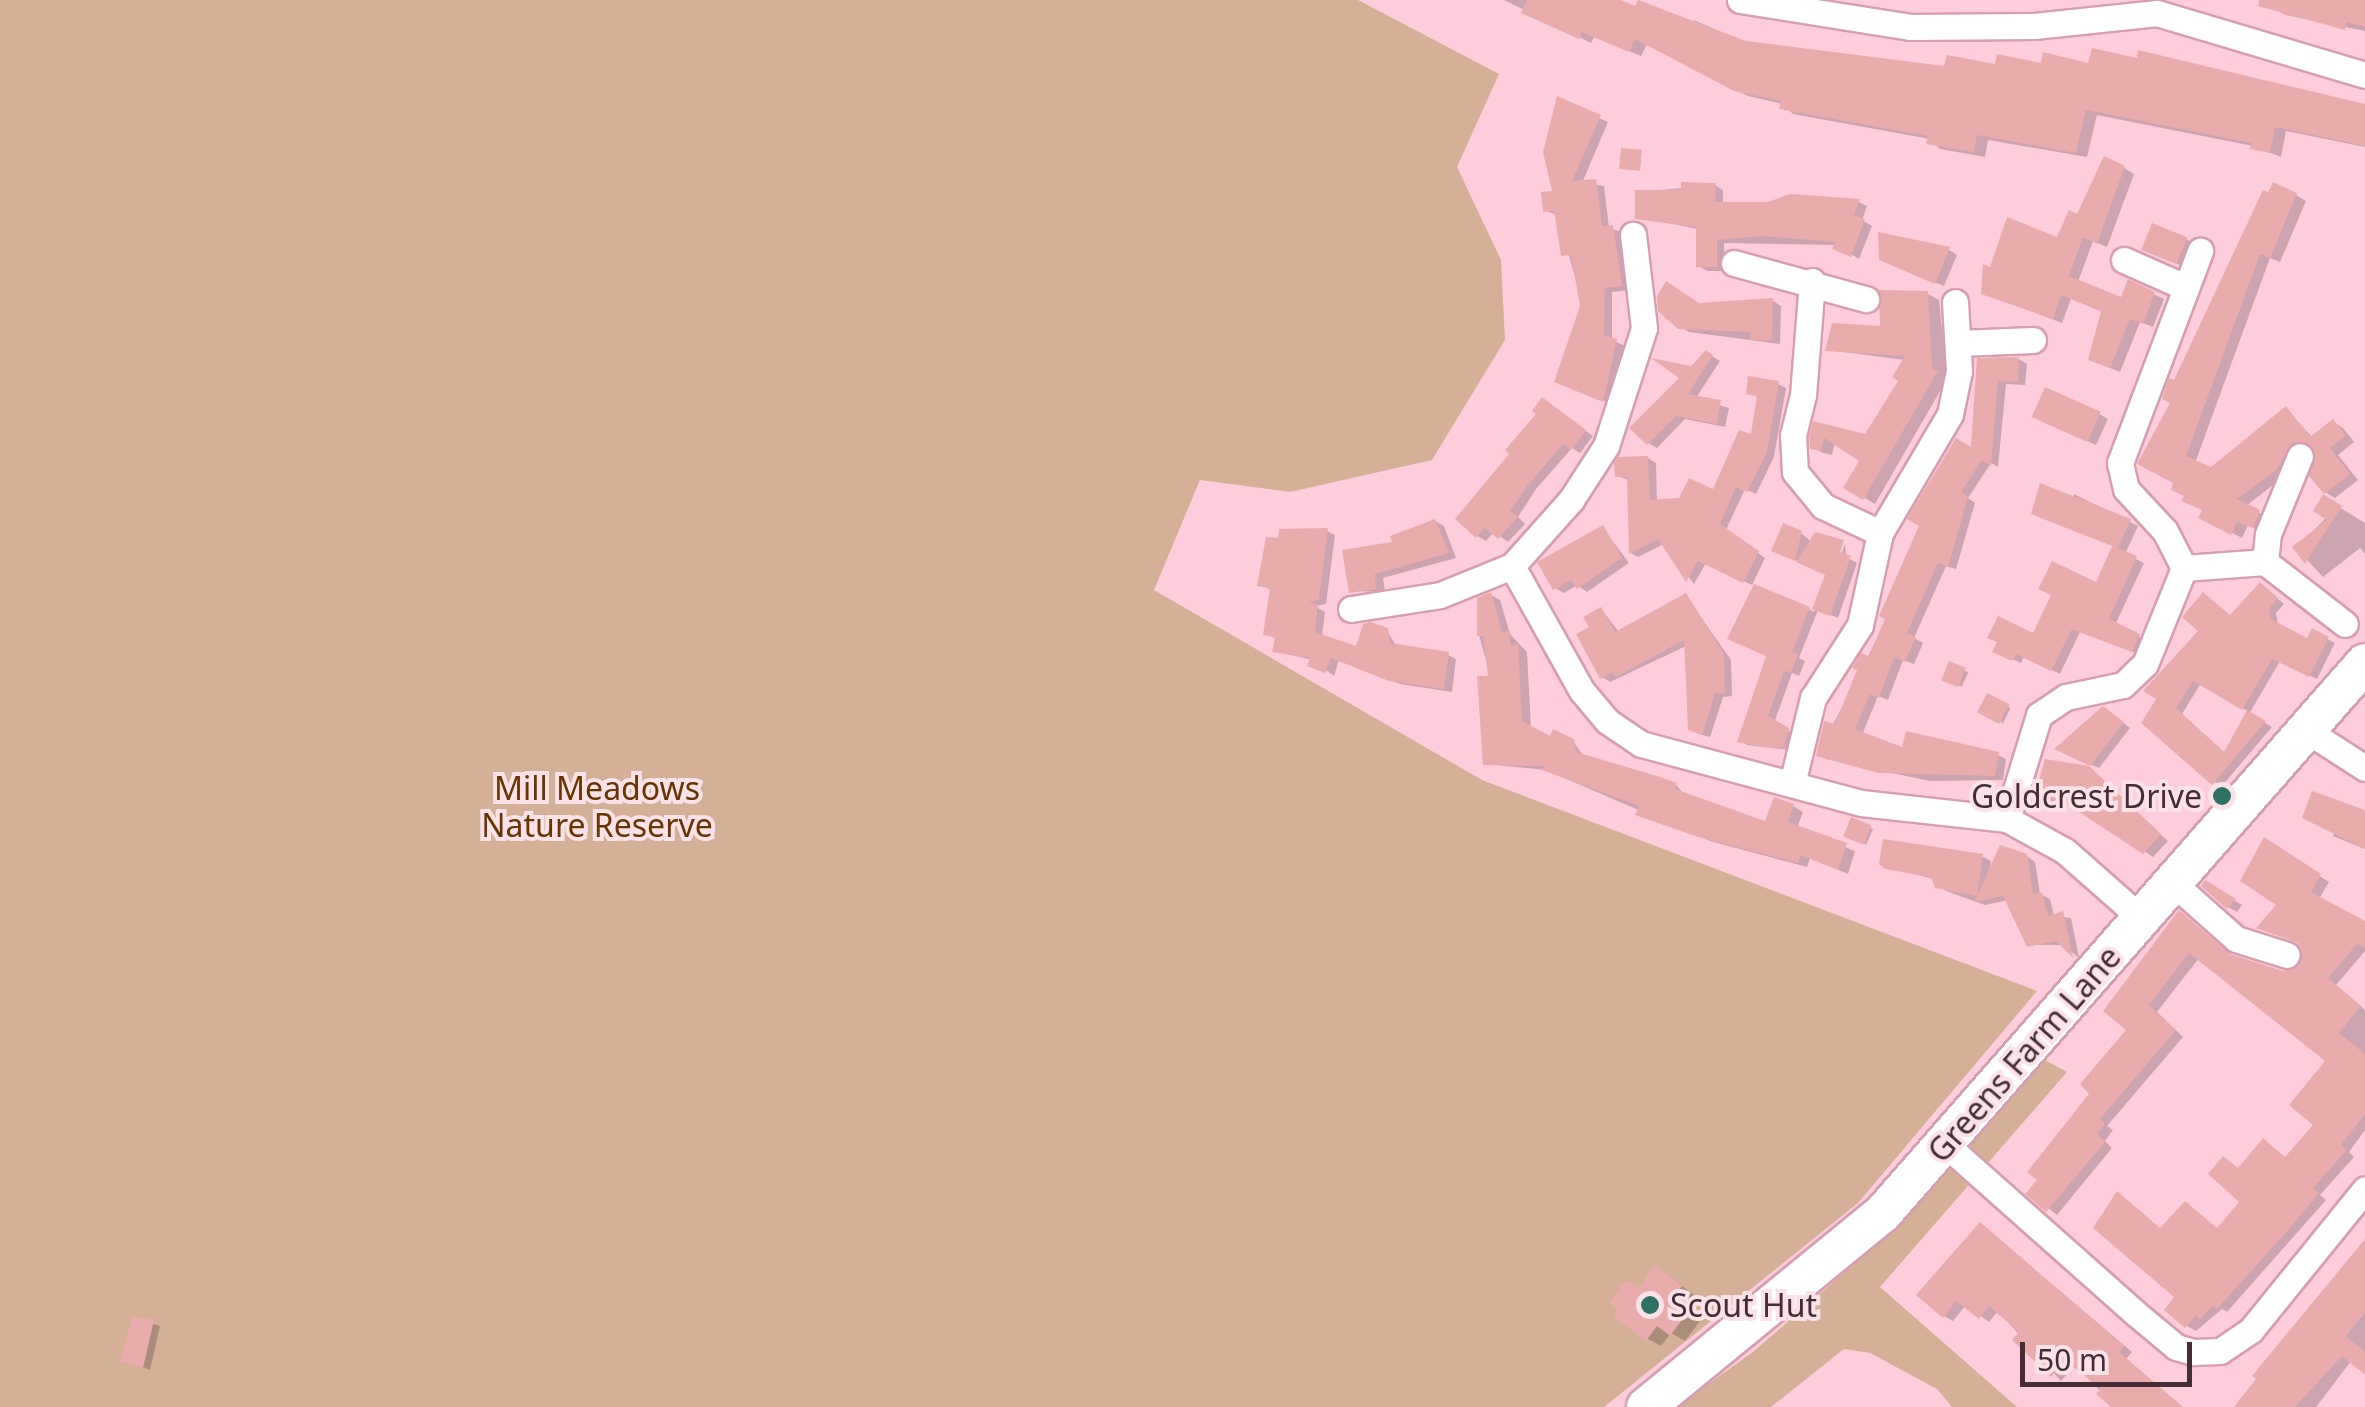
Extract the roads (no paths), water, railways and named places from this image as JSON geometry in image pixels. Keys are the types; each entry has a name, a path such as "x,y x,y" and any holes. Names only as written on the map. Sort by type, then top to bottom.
{"street":[{"path":"1740,0 1910,27 2034,26 2160,7 2365,76"},
{"path":"1351,610 1440,595 1512,566 1589,474 1628,394 1644,328 1632,236"},
{"path":"2007,819 2039,715 2066,697 2123,685 2146,664 2184,568 2165,531 2126,489 2120,463 2200,251"},
{"path":"2124,260 2185,286"},
{"path":"1734,263 1866,299"},
{"path":"1812,282 1803,395 1793,435 1795,472 1823,506 1880,532"},
{"path":"1792,784 1812,698 1860,625 1880,532 1950,414 1958,344 1955,302"},
{"path":"1958,344 2033,340"},
{"path":"2265,562 2268,534 2300,456"},
{"path":"2184,568 2265,562 2344,624"},
{"path":"1512,566 1582,691 1607,721 1641,744 1908,811 2007,819 2065,850 2142,920"},
{"name":"Greens Farm Lane","path":"1646,1407 1883,1213 2365,663"},
{"path":"2306,730 2365,768"},
{"path":"2173,884 2236,940 2287,956"},
{"path":"1946,1145 2134,1312 2176,1347 2194,1352 2220,1352 2251,1330 2365,1189"}],"place":[{"name":"Goldcrest Drive","path":"2222,796"},
{"name":"Scout Hut","path":"1650,1305"}],"park label":[{"name":"Mill Meadows Nature Reserve","path":"597,808"}]}
